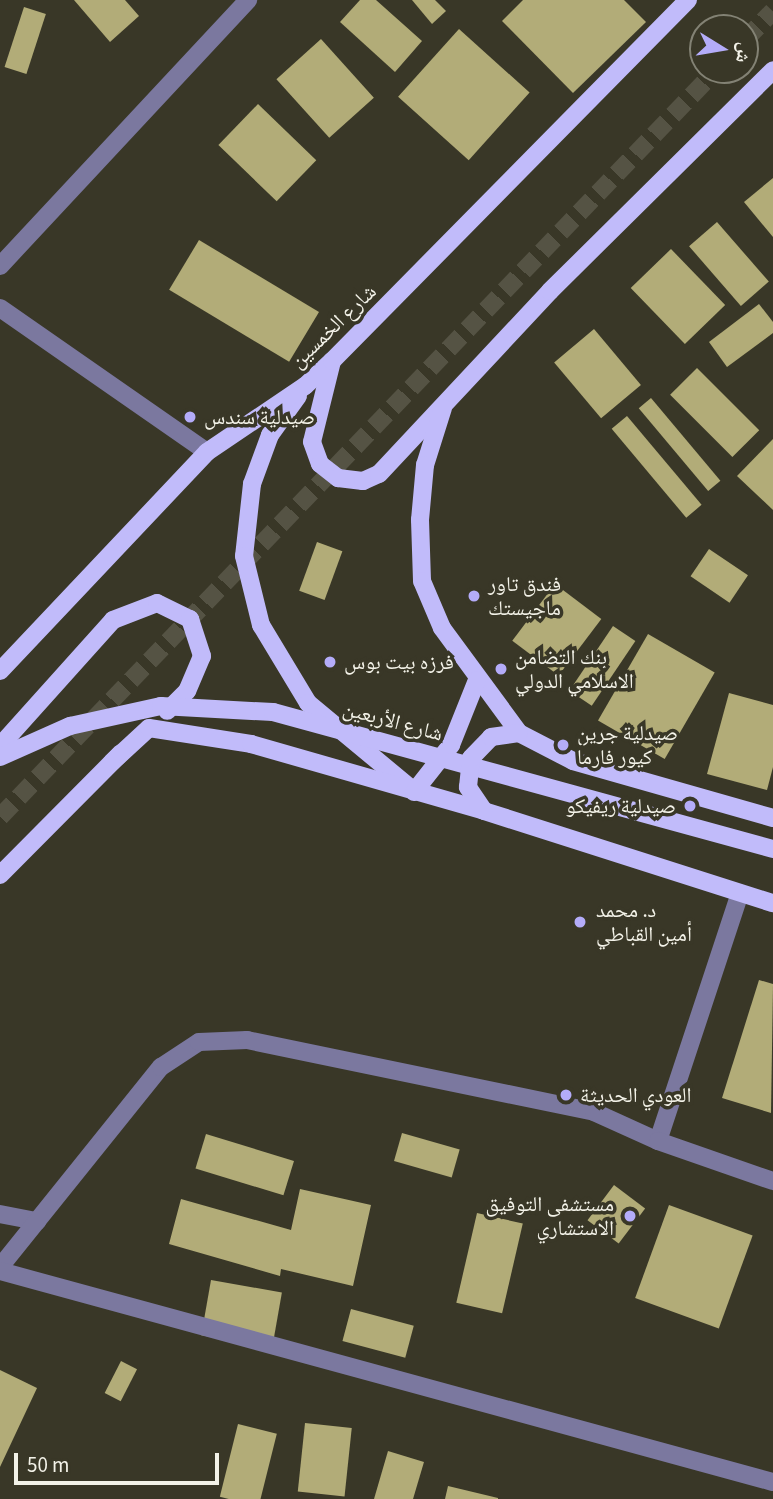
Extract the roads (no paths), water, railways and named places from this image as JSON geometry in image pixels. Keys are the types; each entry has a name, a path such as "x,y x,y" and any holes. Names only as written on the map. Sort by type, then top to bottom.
{"main road":[{"name":"شارع الخمسين","path":"0,671 207,452 304,386 332,361 688,0"},
{"path":"332,361 312,442 320,464 338,478 363,481 379,474 550,291 771,75"},
{"path":"304,386 270,436 252,484 244,556 261,625 308,703 414,792"},
{"path":"445,403 425,465 420,520 422,581 442,628 477,680 519,733 573,761 773,818"},
{"path":"0,746 113,620 157,603 190,619 202,656 187,691 0,875"},
{"path":"414,792 451,745 477,680"},
{"name":"شارع الأربعين","path":"0,757 70,726 161,706 274,712 773,849"},
{"path":"112,762 149,728 250,744 484,811 773,903"},
{"path":"484,811 468,787 471,758 491,737 519,733"}],"street":[{"path":"0,266 248,0"},
{"path":"0,308 207,452"},
{"path":"658,1141 740,893"},
{"path":"773,1181 658,1141 594,1112 247,1040 199,1042 162,1067 0,1269 773,1482"},
{"path":"0,1214 37,1221"}],"tunnel":[{"path":"759,26 773,11"},
{"path":"0,817 703,84"}],"place":[{"name":"صيدلية سندس","path":"190,417"},
{"name":"فندق تاور ماجيستك","path":"474,596"},
{"name":"فرزه بيت بوس","path":"330,662"},
{"name":"بنك التضامن الاسلامي الدولي","path":"501,669"},
{"name":"صيدلية جرين كيور فارما","path":"563,745"},
{"name":"صيدلية ريفيكو","path":"690,806"},
{"name":"د. محمد أمين القباطي","path":"580,922"},
{"name":"العودي الحديثة","path":"566,1095"},
{"name":"مستشفى التوفيق الاستشاري","path":"630,1216"}]}
